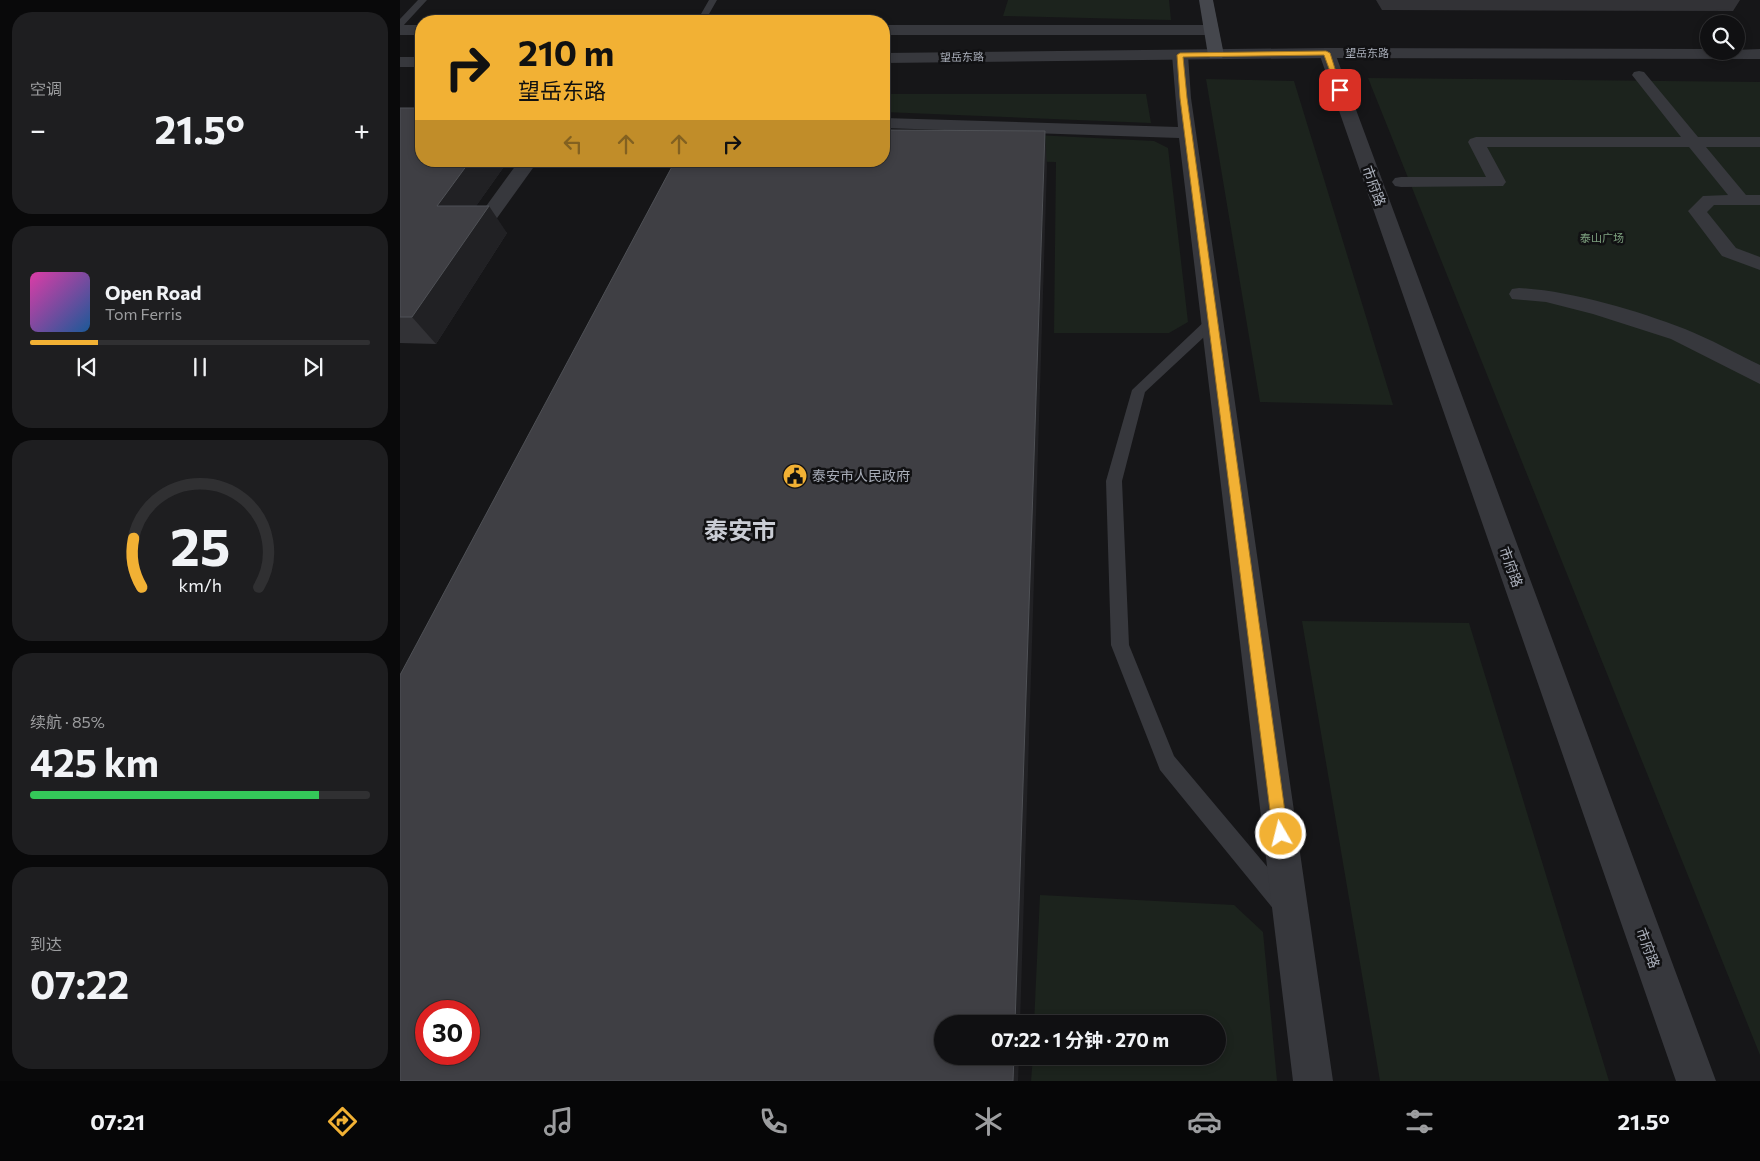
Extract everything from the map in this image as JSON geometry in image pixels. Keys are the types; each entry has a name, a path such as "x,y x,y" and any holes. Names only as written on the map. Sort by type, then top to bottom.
{"main road":[{"path":"1206,0 1216,55"}],"street":[{"path":"400,30 415,30"},
{"path":"890,30 1211,30"},
{"name":"望岳东路","path":"890,58 1326,53 1760,54"},
{"name":"市府路","path":"1326,53 1696,1081"},
{"path":"1180,55 1188,133 1313,1081"},
{"path":"400,62 415,62"},
{"path":"1640,74 1741,200"},
{"path":"890,122 1188,133"},
{"path":"1401,182 1497,182 1476,142 1760,142"},
{"path":"459,258 525,167"},
{"path":"1760,200 1709,200 1697,211 1730,252 1760,264"},
{"path":"1520,294 1546,296 1597,308 1678,334 1753,370 1760,376"}],"lane":[{"path":"400,24 423,0"},
{"path":"704,15 713,0"},
{"path":"1213,321 1139,390 1114,481 1120,645 1167,763 1291,913"}],"green space":[{"path":"1008,0 1169,0 1171,20 1003,16"},
{"name":"泰山广场","path":"1368,78 1760,82 1760,1055"},
{"path":"1206,79 1294,81 1393,405 1260,402"},
{"path":"890,94 1146,94 1151,123 890,112"},
{"path":"1016,134 1154,141 1168,148 1188,322 1169,333 1054,333 1056,162 1010,161"},
{"path":"1302,621 1469,623 1609,1081 1380,1081"},
{"path":"1040,895 1234,905 1263,932 1277,1081 1031,1081 1032,1065 1226,1065 1226,1015 1034,1015"}],"building":[{"path":"400,108 415,108 415,167 466,167 437,206 489,206 412,317 400,317"},
{"name":"泰安市人民政府","path":"890,130 1045,131 1015,1015 934,1015 934,1065 1014,1065 1013,1081 400,1081 400,675 672,167 890,167"}],"place":[{"name":"泰安市人民政府","path":"795,476"}],"district":[{"name":"泰安市","path":"740,531"}],"route":[{"path":"1281,834 1215,341 1180,55 1326,53 1340,90"}]}
